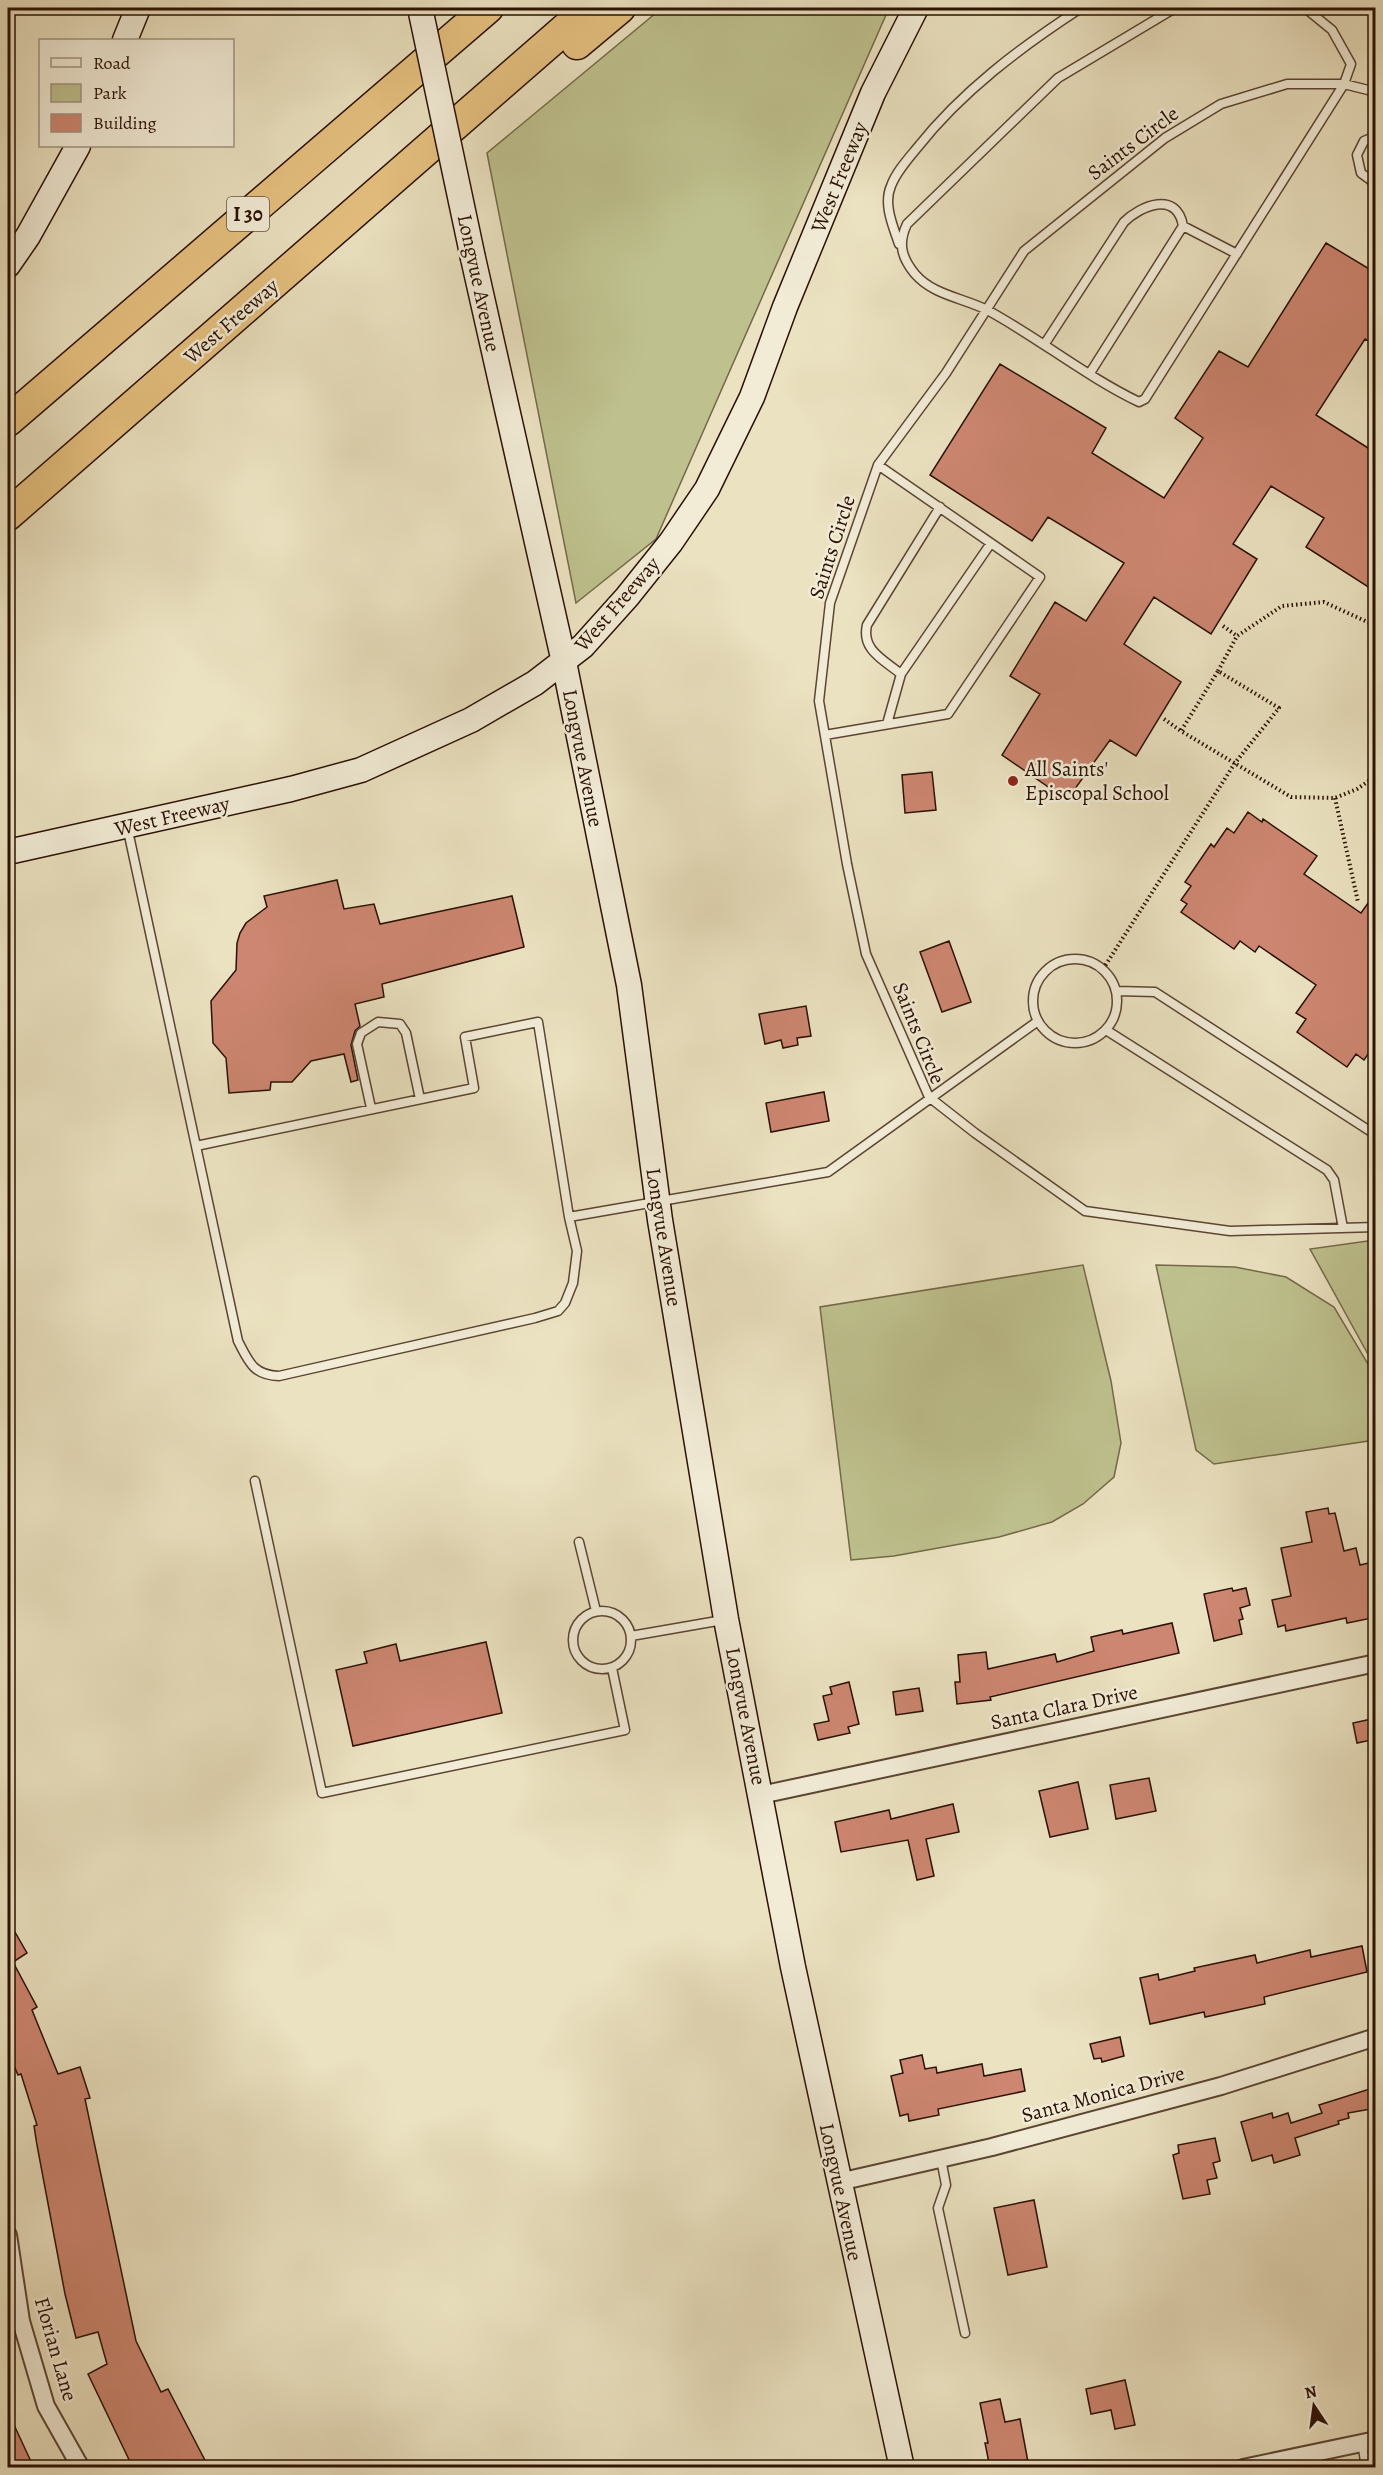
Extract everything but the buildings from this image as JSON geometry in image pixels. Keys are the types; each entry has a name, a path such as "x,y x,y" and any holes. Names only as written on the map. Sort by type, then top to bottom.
{"highway":[{"name":"I 30","path":"8,421 488,8"},
{"name":"West Freeway","path":"8,515 589,8"},
{"path":"334,232 391,207 620,8"}],"main road":[{"path":"125,39 138,8"},
{"name":"Longvue Avenue","path":"420,8 473,258 564,662 629,985 657,1201 726,1620 793,1967 902,2468"},
{"name":"West Freeway","path":"8,852 361,770 471,720 534,683 583,646 627,597 671,542 707,489 752,397 785,307 873,93 916,8"},
{"path":"8,265 28,236 77,147"}],"street":[{"name":"Santa Clara Drive","path":"761,1795 1376,1663"},
{"name":"Santa Monica Drive","path":"838,2182 941,2159 1221,2086 1376,2037"},
{"name":"Florian Lane","path":"8,2235 21,2321 46,2406 81,2468"},
{"path":"1243,2468 1369,2441"}],"lane":[{"path":"1081,8 1028,43 942,116 905,162 890,187 888,208 901,249 916,275 945,295 986,310 1137,401 1145,399 1344,84 1351,64 1332,30 1305,8"},
{"path":"901,249 901,237 907,224 1058,78 1175,8"},
{"name":"Saints Circle","path":"569,1217 828,1172 929,1096 866,954 819,700 830,603 878,465 946,374 1024,251 1165,138 1221,104 1287,84 1344,84 1376,92"},
{"path":"1376,136 1364,141 1357,155 1361,173 1376,184"},
{"path":"1044,345 1124,222 1136,210 1151,205 1168,206 1177,212 1183,226 1237,254"},
{"path":"1090,373 1183,226"},
{"path":"825,735 948,714 1040,576 878,465"},
{"path":"901,674 869,648 865,641 867,625 940,507"},
{"path":"886,724 901,674 991,543"},
{"path":"126,826 238,1341 249,1364 264,1376 279,1376 535,1318 558,1311 565,1303 573,1283 577,1251 569,1217 538,1022 465,1037 474,1088 196,1146"},
{"path":"1071,959 1088,960 1103,969 1112,979 1117,991 1118,1006 1113,1021 1106,1030 1091,1041 1075,1044 1060,1041 1047,1034 1038,1021 1033,1005 1035,989 1042,974 1055,964 1071,959"},
{"path":"1117,991 1155,992 1376,1136"},
{"path":"1038,1021 929,1096 975,1133 1085,1211 1230,1231 1376,1227"},
{"path":"371,1108 357,1044 361,1033 378,1022 400,1024 406,1033 420,1099"},
{"path":"1106,1030 1327,1170 1334,1180 1343,1228"},
{"path":"255,1480 322,1793 625,1730 612,1668"},
{"path":"579,1542 596,1611"},
{"path":"596,1611 614,1613 622,1619 631,1636 627,1655 612,1668 592,1668 577,1655 573,1646 575,1628 580,1620 596,1611"},
{"path":"631,1636 726,1620"},
{"path":"941,2159 946,2185 938,2208 965,2333"},
{"path":"1366,2468 1369,2441"}],"path":[{"path":"1181,731 1237,636 1282,606 1324,602 1376,626"},
{"path":"1223,626 1237,636"},
{"path":"1103,969 1235,763 1279,708 1218,671"},
{"path":"1164,719 1291,797 1335,798 1371,781 1376,776"},
{"path":"1371,781 1376,783"},
{"path":"1335,798 1358,902"}],"green space":[{"path":"662,8 889,8 656,539 576,603 487,153"},
{"path":"1376,1240 1375,1367 1310,1249"},
{"path":"1083,1265 1111,1381 1121,1443 1114,1477 1083,1504 1052,1522 999,1537 894,1556 851,1560 820,1307"},
{"path":"1156,1265 1235,1267 1286,1277 1334,1307 1368,1364 1375,1392 1375,1440 1214,1464 1196,1450"}],"place":[{"name":"All Saints' Episcopal School","path":"1013,781"}]}
